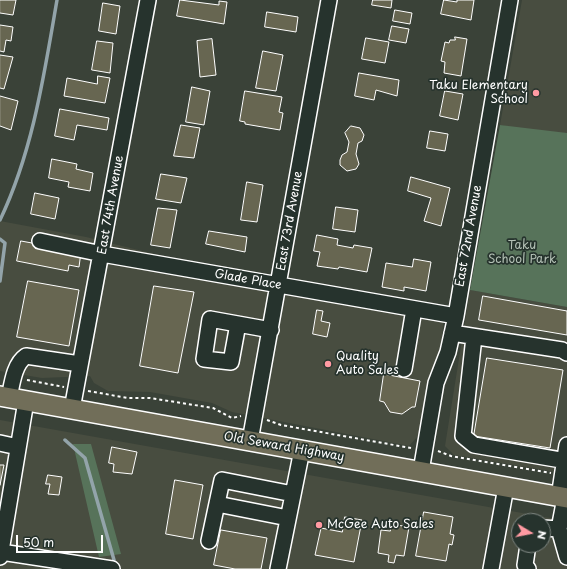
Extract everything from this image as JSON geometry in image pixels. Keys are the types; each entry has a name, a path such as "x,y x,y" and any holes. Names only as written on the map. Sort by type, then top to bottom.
{"main road":[{"name":"Old Seward Highway","path":"12,398 250,442 564,497"}],"street":[{"name":"East 74th Avenue","path":"72,409 148,0"},
{"name":"East 73rd Avenue","path":"250,442 329,0"},
{"name":"East 72nd Avenue","path":"421,471 436,383 448,352 456,316 510,0"},
{"name":"Glade Place","path":"40,241 102,254 456,316"},
{"path":"404,369 414,309"},
{"path":"238,324 271,330"},
{"path":"452,333 567,353"},
{"path":"474,337 463,436 474,445 565,466"},
{"path":"80,364 26,356 21,359 14,377 12,398 18,447 3,518 0,555 112,569"},
{"path":"0,443 18,447"},
{"path":"567,445 562,525 567,557"},
{"path":"278,569 302,450"},
{"path":"209,541 222,480 293,494"},
{"path":"491,569 506,487"},
{"path":"217,504 288,518"},
{"path":"551,527 562,525"},
{"path":"527,553 525,565 528,569"}],"path":[{"path":"14,377 128,398 150,398 213,408 232,418 244,415 309,431 350,436 406,448 441,451 451,456 565,466"}],"shaded area":[{"name":"Taku Elementary School","path":"522,0 567,0 567,138 500,125"},
{"path":"0,221 86,237 279,285 443,307 441,348 431,375 418,436 409,446 232,412 212,403 150,392 108,391 94,383 90,376 42,378 0,371"},
{"path":"470,290 567,307 567,474 454,455 445,446"},
{"path":"0,420 522,513 511,513 511,553 551,553 551,518 567,521 567,569 0,569"}],"green space":[{"name":"Taku School Park","path":"500,125 567,133 567,307 470,290"},
{"path":"73,444 91,444 121,554 99,557"}],"building":[{"path":"0,0 16,0 13,15 0,13"},
{"path":"180,0 219,5 219,1 227,2 224,24 177,16"},
{"path":"373,0 392,0 391,8 372,5"},
{"path":"444,0 457,2 457,0 474,0 471,20 441,14"},
{"path":"103,3 120,6 116,34 99,31"},
{"path":"395,10 412,13 410,24 393,21"},
{"path":"267,12 298,17 296,32 265,27"},
{"path":"0,25 13,27 11,41 6,40 4,52 0,51"},
{"path":"392,26 409,29 406,43 389,40"},
{"path":"455,37 467,39 461,76 444,73 445,62 441,61 445,42 449,43 450,40 455,40"},
{"path":"366,38 389,42 385,63 362,59"},
{"path":"212,39 216,75 200,77 197,41"},
{"path":"97,41 113,43 110,73 92,70"},
{"path":"263,51 283,55 276,91 256,88"},
{"path":"0,55 13,57 4,89 0,88"},
{"path":"359,73 399,80 397,96 376,90 374,100 355,96"},
{"path":"98,76 110,78 105,103 64,96 67,78 97,84"},
{"path":"192,87 210,91 204,125 186,122"},
{"path":"245,91 282,97 279,112 283,113 280,130 245,124 245,122 240,121"},
{"path":"445,91 463,94 458,120 440,116"},
{"path":"0,96 18,101 11,130 0,126"},
{"path":"60,109 109,118 107,130 77,125 74,140 55,136"},
{"path":"181,125 200,128 194,158 174,156"},
{"path":"351,126 360,128 364,135 362,141 358,143 356,154 359,164 356,169 347,171 340,165 340,160 342,155 347,152 349,142 345,133"},
{"path":"430,131 448,134 445,151 427,148"},
{"path":"52,159 77,164 76,169 93,173 90,191 68,187 69,182 49,178"},
{"path":"161,174 187,178 181,203 156,199"},
{"path":"411,177 450,188 441,226 424,221 431,198 408,191"},
{"path":"247,182 263,185 257,222 241,220"},
{"path":"35,193 59,198 55,219 31,214"},
{"path":"336,207 358,210 355,232 333,229"},
{"path":"158,208 177,210 170,248 151,245"},
{"path":"209,231 247,237 245,252 206,244"},
{"path":"317,235 338,239 337,245 353,248 354,245 372,248 367,272 339,267 338,269 317,266 320,252 314,251"},
{"path":"21,241 81,252 79,267 69,265 68,271 17,261"},
{"path":"414,259 431,262 426,291 404,287 404,291 382,287 386,263 412,267"},
{"path":"28,281 79,290 69,346 17,337"},
{"path":"154,286 194,292 178,373 140,366"},
{"path":"483,296 567,311 567,335 479,320"},
{"path":"317,310 323,311 321,321 330,323 327,337 313,334"},
{"path":"487,358 563,370 550,448 474,436"},
{"path":"384,374 420,381 415,407 412,407 402,414 390,412 384,402 380,401"},
{"path":"112,447 137,452 132,474 113,472 114,464 109,463"},
{"path":"0,465 4,465 0,485"},
{"path":"48,475 62,477 59,495 48,494 50,484 46,484"},
{"path":"175,480 203,485 193,539 166,534"},
{"path":"424,512 453,517 450,534 454,535 452,545 449,544 446,561 416,556"},
{"path":"345,517 362,520 354,562 315,555 321,528 342,532"},
{"path":"391,524 409,527 404,556 396,555 394,563 388,562 389,555 378,553 381,530 390,531"},
{"path":"221,530 267,538 261,569 235,569 214,565"}],"waterway":[{"path":"0,220 21,167 29,140 42,84 57,0"},
{"path":"0,239 5,243 0,281"},
{"path":"65,440 85,458 114,560"}],"place":[{"name":"Taku Elementary School","path":"536,93"},
{"name":"Quality Auto Sales","path":"328,364"},
{"name":"McGee Auto Sales","path":"319,525"}]}
